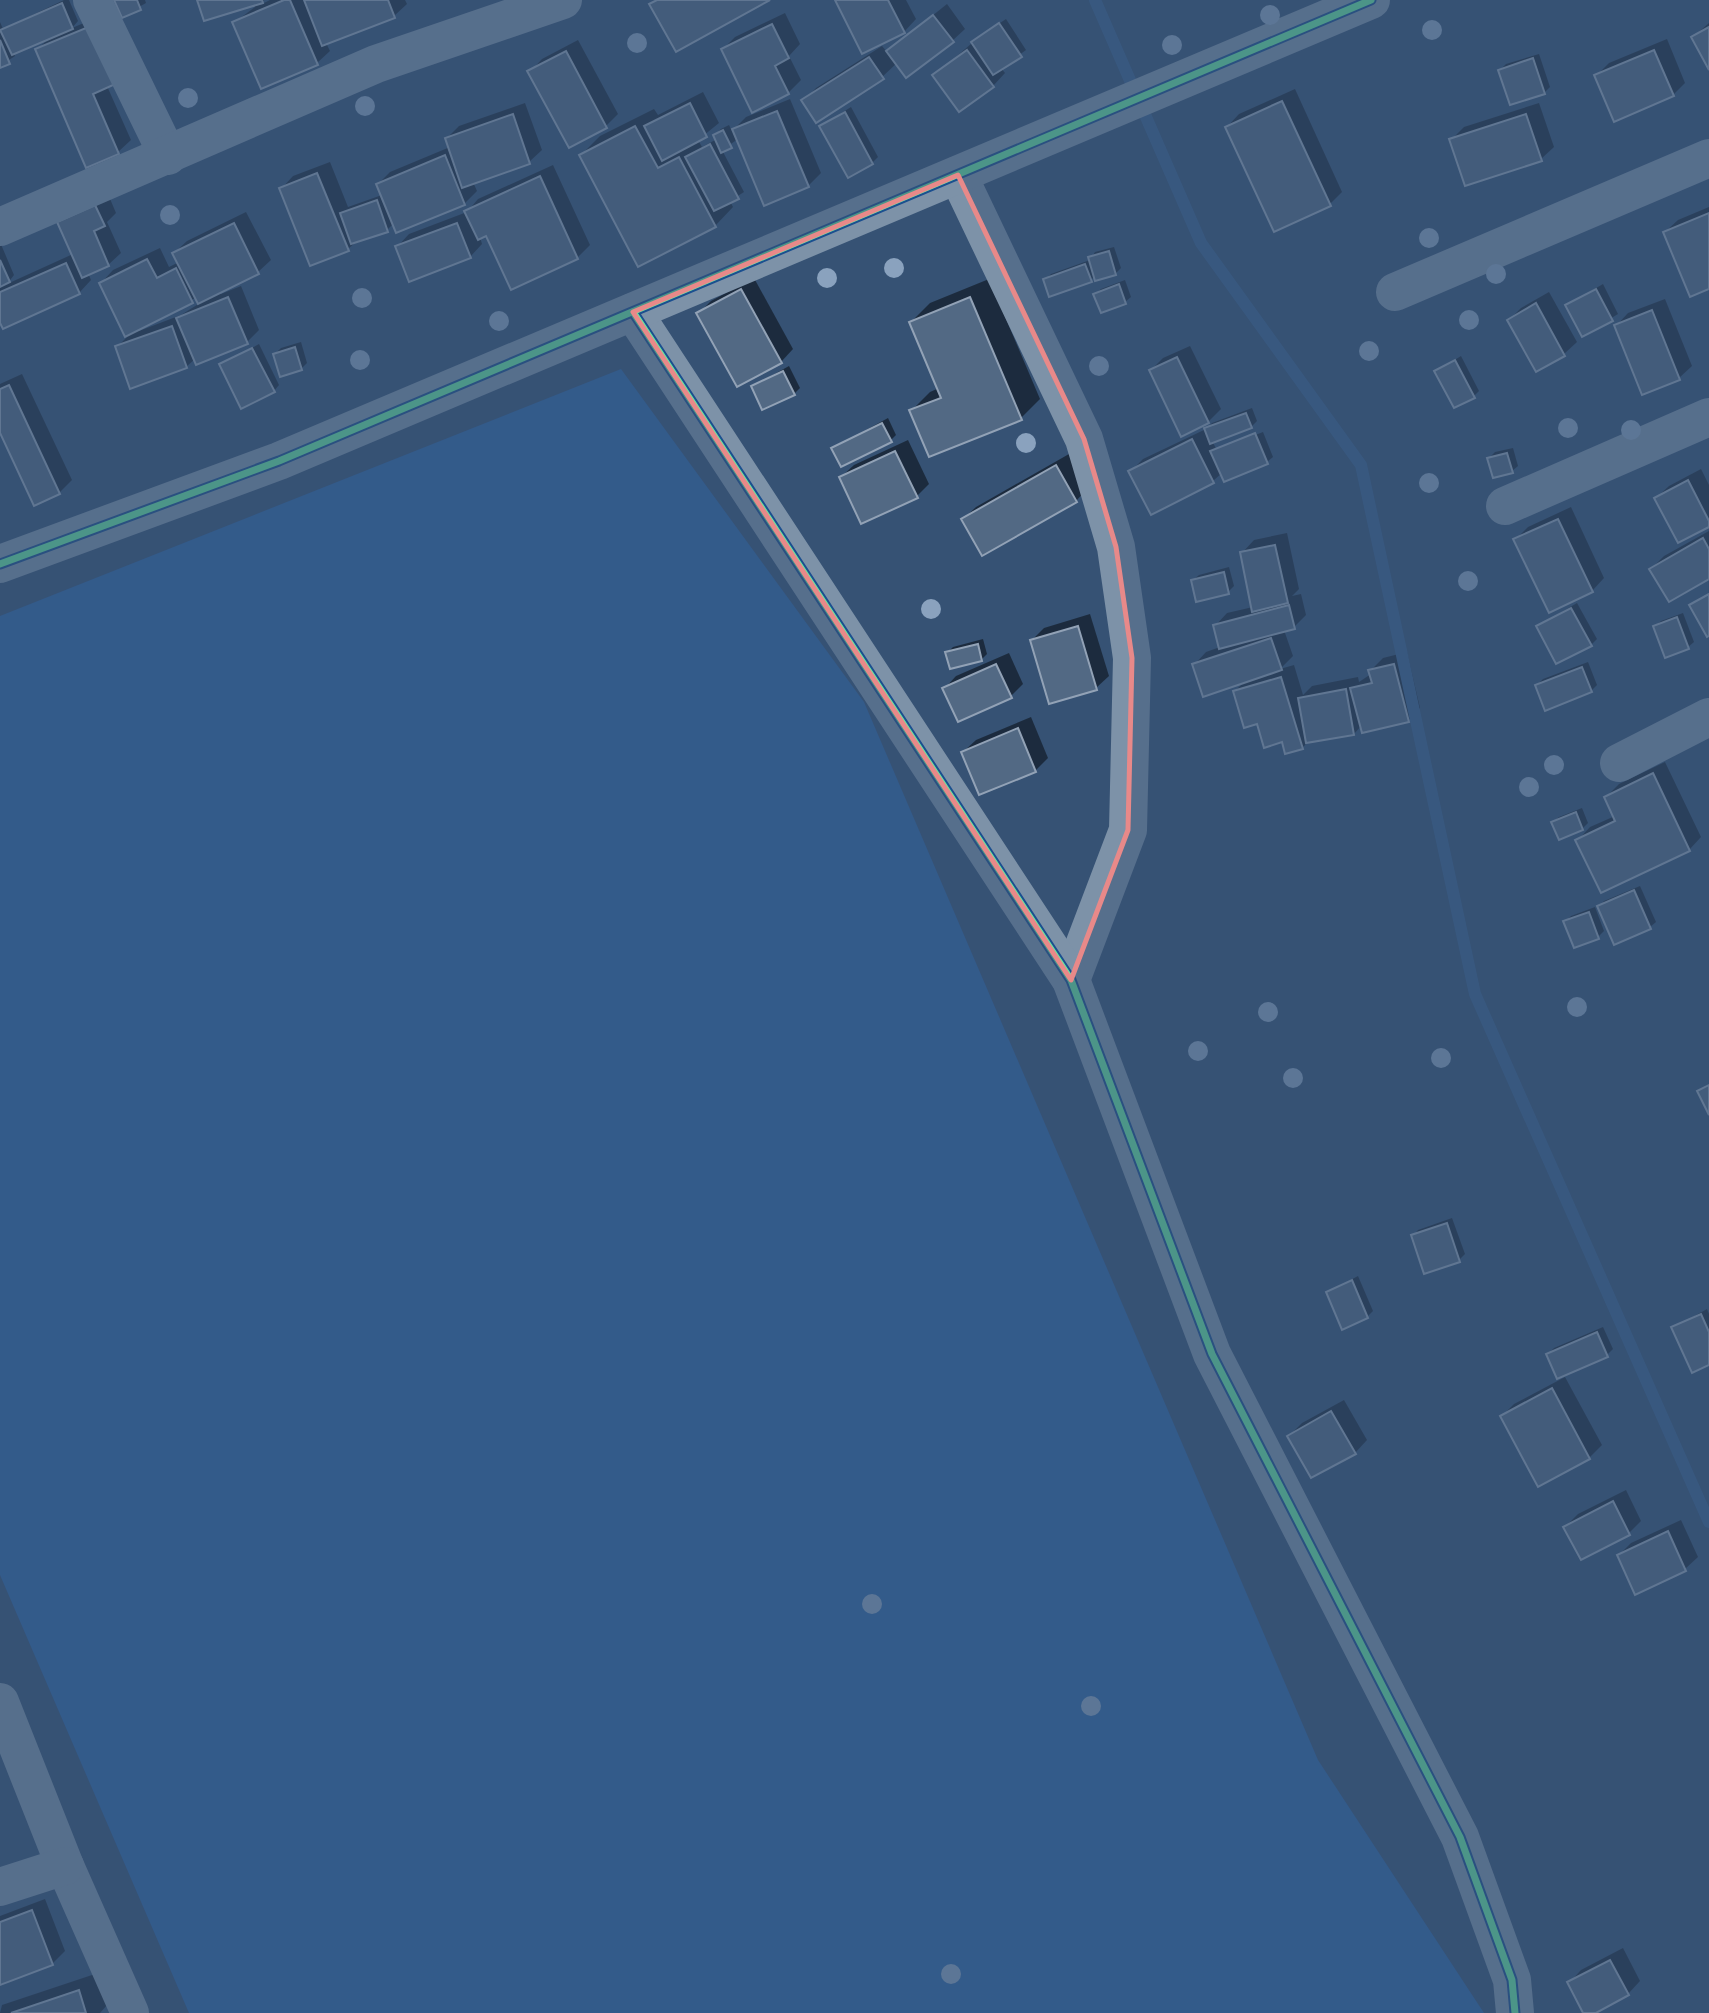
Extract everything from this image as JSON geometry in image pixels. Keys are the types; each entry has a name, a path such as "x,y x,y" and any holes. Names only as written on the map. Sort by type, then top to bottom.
{"street":[{"path":"92,0 168,156"},
{"path":"0,227 376,64 563,0"},
{"path":"0,564 279,461 1371,0"},
{"path":"1395,292 1709,158"},
{"path":"958,175 1084,439 1118,559 1132,658 1128,830 1071,980"},
{"path":"633,312 1071,980 1212,1354 1460,1837 1512,1980 1515,2013"},
{"path":"1505,506 1709,417"},
{"path":"1619,763 1709,717"},
{"path":"0,1702 65,1866 130,2013"},
{"path":"0,1887 65,1866"}],"highlighted area":[{"path":"958,175 1084,439 1116,547 1132,658 1128,830 1071,980 633,312"}],"shaded area":[{"path":"621,369 864,702 1318,1760 1484,2013 189,2013 0,1575 0,616"}],"building":[{"path":"114,0 137,0 141,10 122,18"},
{"path":"197,0 262,0 263,3 204,21"},
{"path":"284,0 290,0 318,65 261,89 232,22"},
{"path":"304,0 388,0 395,18 322,46"},
{"path":"657,0 770,0 676,52 649,4"},
{"path":"835,0 888,0 905,33 862,54"},
{"path":"62,3 73,29 12,55 0,30"},
{"path":"933,15 954,42 906,78 886,51"},
{"path":"98,23 122,81 93,94 119,154 86,168 35,49"},
{"path":"999,23 1022,57 993,75 971,42"},
{"path":"772,24 789,58 775,66 789,94 752,113 721,49"},
{"path":"1709,27 1709,70 1691,37"},
{"path":"0,40 10,64 0,68"},
{"path":"967,50 994,87 959,112 932,75"},
{"path":"1654,50 1674,96 1614,122 1594,75"},
{"path":"566,51 607,128 569,148 527,71"},
{"path":"869,57 884,79 816,123 801,100"},
{"path":"1533,58 1545,94 1510,105 1498,70"},
{"path":"1282,101 1331,206 1274,232 1225,127"},
{"path":"690,103 707,137 662,161 644,126"},
{"path":"777,111 809,187 764,206 732,129"},
{"path":"845,112 873,164 848,178 819,126"},
{"path":"513,114 530,164 462,188 445,138"},
{"path":"1526,114 1542,161 1465,186 1449,139"},
{"path":"635,126 658,168 679,157 716,227 638,267 579,155"},
{"path":"723,130 732,148 721,153 713,135"},
{"path":"710,144 739,199 714,211 685,157"},
{"path":"445,155 465,205 396,233 376,184"},
{"path":"317,173 349,251 310,266 279,188"},
{"path":"540,176 578,259 511,290 486,236 478,240 464,211"},
{"path":"377,200 388,232 351,244 340,213"},
{"path":"95,205 105,226 94,231 109,266 82,278 57,222"},
{"path":"1709,213 1709,289 1690,297 1663,232"},
{"path":"234,223 259,274 198,304 172,253"},
{"path":"457,223 471,258 409,282 395,246"},
{"path":"1109,251 1116,275 1095,281 1088,257"},
{"path":"147,259 157,278 176,268 193,303 125,337 99,283"},
{"path":"0,260 10,282 0,287"},
{"path":"66,263 80,294 3,329 0,323 0,292"},
{"path":"1085,264 1092,282 1049,297 1043,279"},
{"path":"1119,284 1126,304 1101,313 1093,294"},
{"path":"741,289 782,363 737,387 696,313"},
{"path":"1596,289 1613,321 1582,337 1565,305"},
{"path":"228,297 248,344 196,365 176,318"},
{"path":"970,297 1022,420 929,457 909,410 941,398 909,322"},
{"path":"1536,303 1565,356 1536,372 1507,320"},
{"path":"1652,310 1680,380 1642,395 1614,325"},
{"path":"172,326 187,368 130,389 115,346"},
{"path":"295,347 302,370 280,377 273,354"},
{"path":"252,348 275,392 241,409 219,364"},
{"path":"1177,357 1209,423 1181,437 1149,370"},
{"path":"1455,360 1475,398 1454,408 1434,371"},
{"path":"783,371 795,395 762,410 751,386"},
{"path":"9,385 60,494 34,506 0,433 0,389"},
{"path":"1246,413 1252,428 1210,444 1204,428"},
{"path":"882,423 892,442 841,467 831,448"},
{"path":"1255,433 1268,464 1224,482 1210,451"},
{"path":"1192,439 1214,483 1151,515 1128,471"},
{"path":"895,451 918,498 861,524 839,477"},
{"path":"1507,453 1513,473 1493,478 1487,458"},
{"path":"1056,465 1077,502 982,556 961,519"},
{"path":"1688,480 1709,521 1709,527 1678,543 1654,498"},
{"path":"1558,519 1593,592 1549,613 1513,539"},
{"path":"1703,538 1709,549 1709,579 1669,602 1649,569"},
{"path":"1275,545 1288,603 1252,612 1240,552"},
{"path":"1224,572 1229,594 1196,602 1191,580"},
{"path":"1709,594 1709,636 1707,637 1689,605"},
{"path":"1289,605 1295,629 1219,649 1213,625"},
{"path":"1571,608 1592,646 1556,664 1536,626"},
{"path":"1677,617 1689,649 1665,658 1653,626"},
{"path":"1078,626 1097,690 1049,704 1030,640"},
{"path":"1271,638 1282,670 1203,697 1192,664"},
{"path":"978,644 982,661 950,669 945,652"},
{"path":"996,664 1012,698 958,722 942,688"},
{"path":"1394,664 1409,722 1362,733 1350,688 1372,683 1368,670"},
{"path":"1582,667 1592,692 1545,711 1535,685"},
{"path":"1281,677 1303,749 1285,754 1282,742 1264,748 1257,724 1244,728 1233,691"},
{"path":"1346,689 1354,735 1306,743 1298,698"},
{"path":"1018,728 1036,772 979,795 961,752"},
{"path":"1653,773 1690,851 1601,893 1575,840 1615,821 1604,797"},
{"path":"1576,812 1583,830 1559,840 1551,822"},
{"path":"1634,890 1651,929 1614,945 1597,906"},
{"path":"1589,912 1599,939 1574,948 1563,921"},
{"path":"1709,1085 1709,1115 1697,1091"},
{"path":"1447,1223 1460,1262 1424,1274 1411,1235"},
{"path":"1352,1280 1368,1318 1342,1330 1326,1292"},
{"path":"1701,1314 1709,1332 1709,1365 1692,1373 1671,1327"},
{"path":"1597,1332 1608,1357 1557,1379 1546,1354"},
{"path":"1552,1388 1590,1459 1538,1487 1500,1416"},
{"path":"1331,1411 1356,1454 1311,1478 1287,1436"},
{"path":"1613,1501 1630,1535 1581,1560 1563,1527"},
{"path":"1668,1531 1686,1571 1635,1595 1617,1555"},
{"path":"32,1910 53,1965 0,1985 0,1922"},
{"path":"1610,1960 1629,1995 1596,2013 1583,2013 1567,1982"},
{"path":"79,1990 86,2013 11,2013"}],"waterway":[{"path":"1095,0 1201,243 1361,465 1475,994 1709,1522"}],"cycle path":[{"path":"0,564 279,461 1371,0"},
{"path":"633,312 1071,980 1212,1354 1460,1837 1512,1980 1515,2013"}]}
